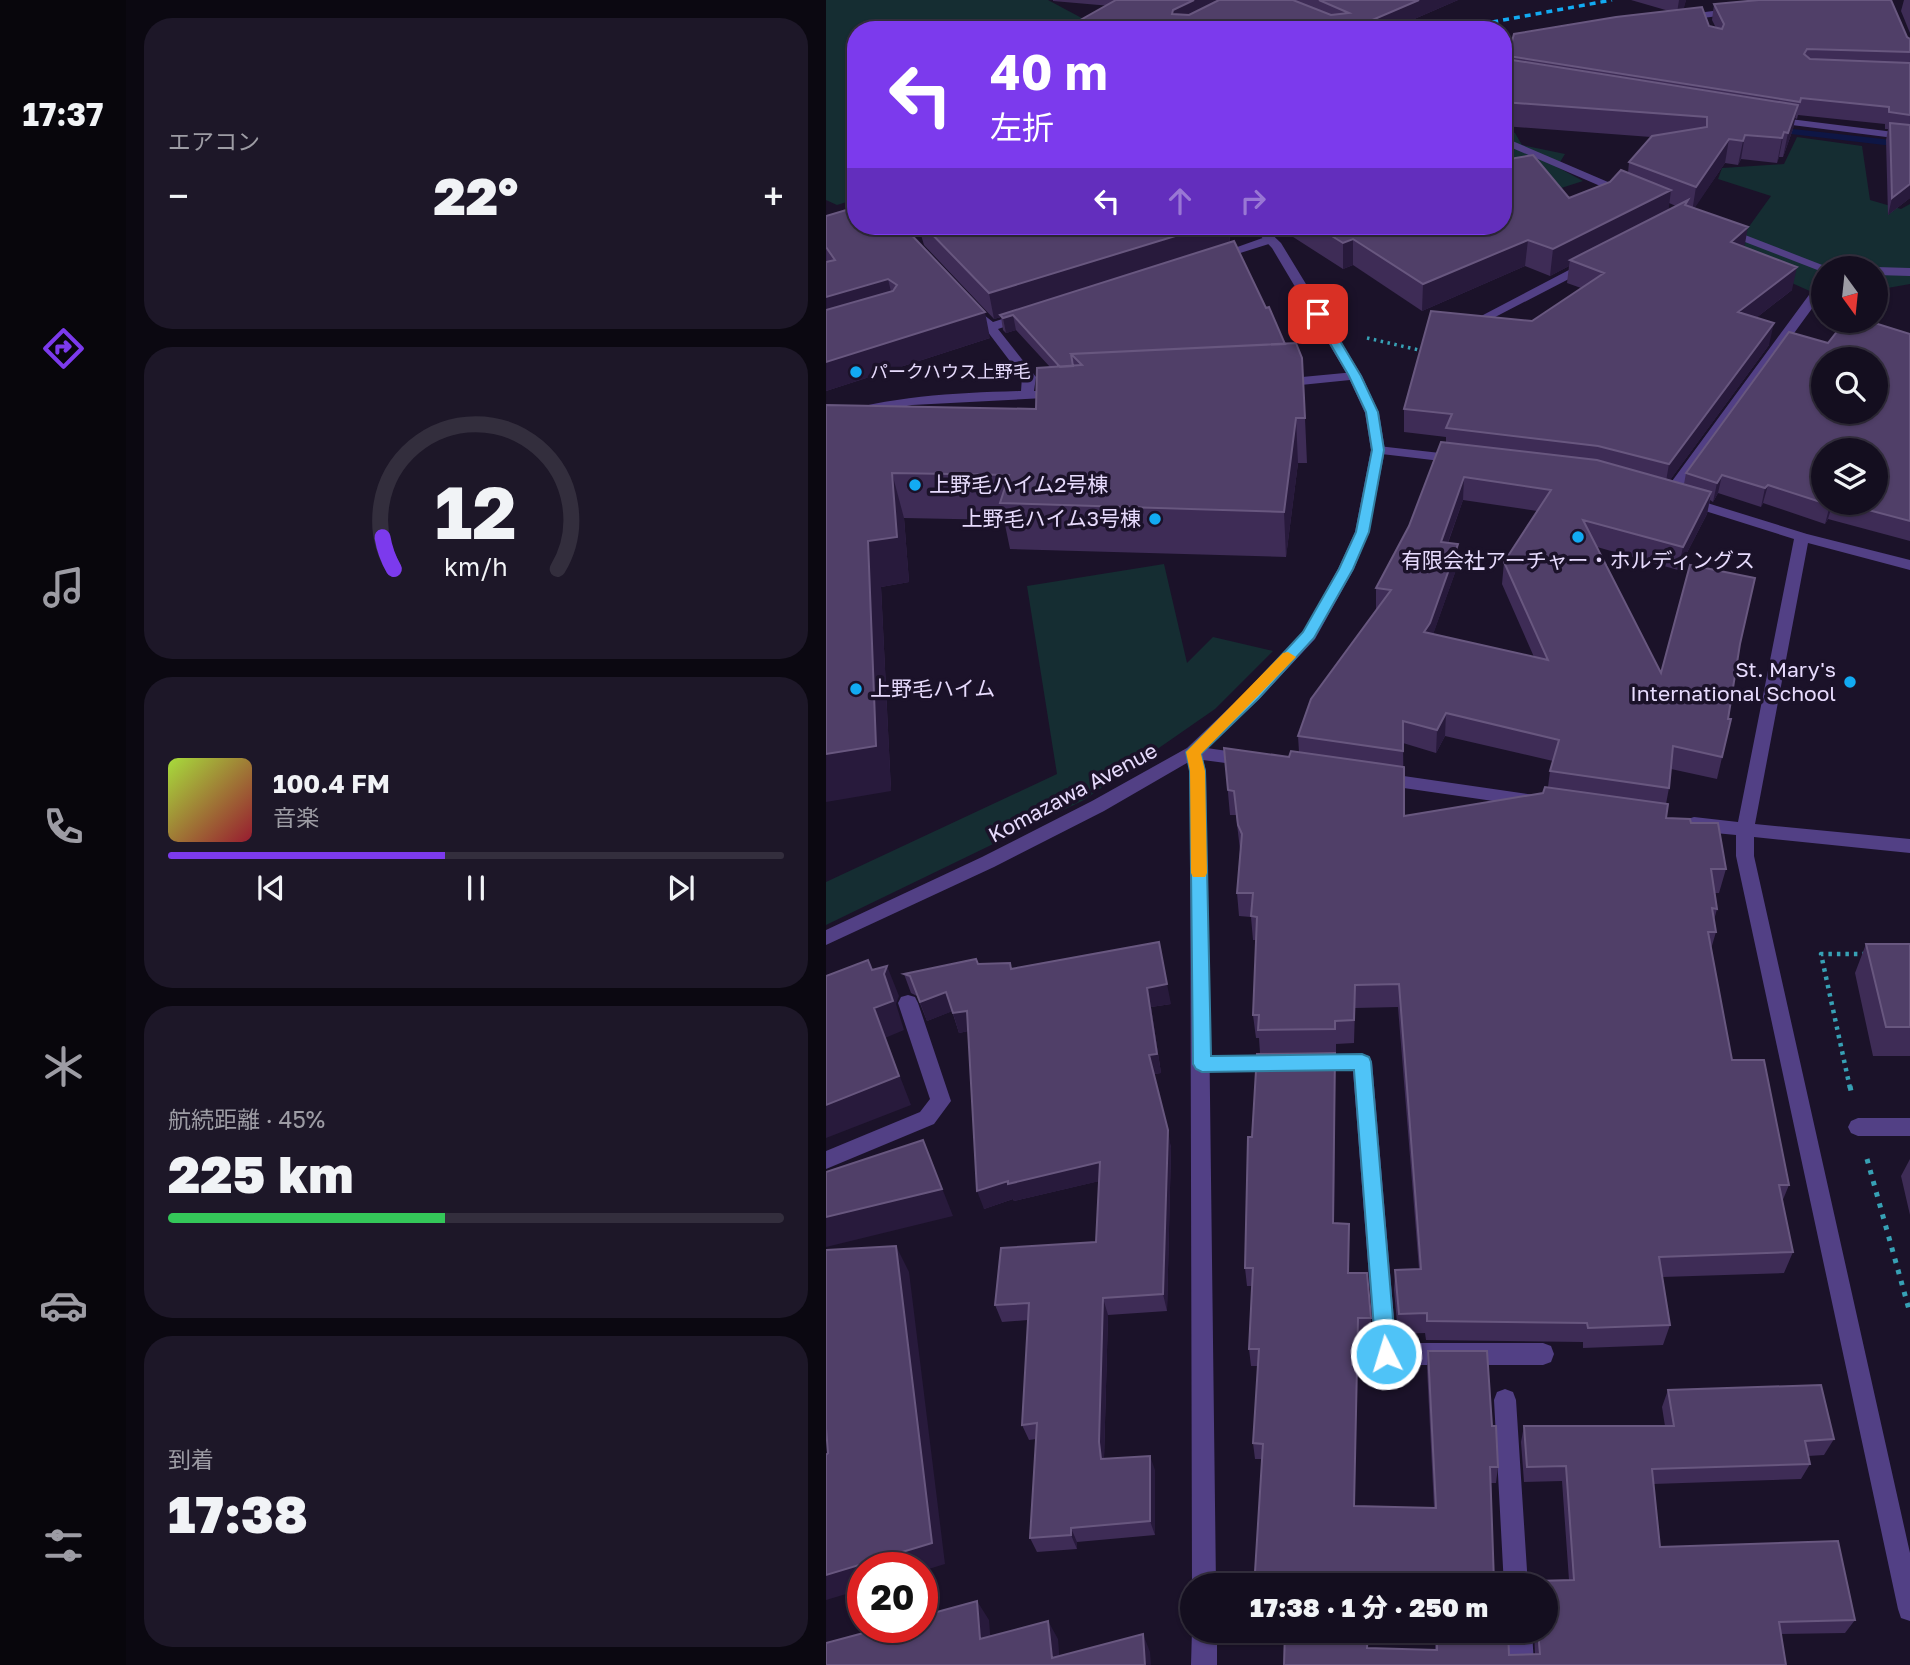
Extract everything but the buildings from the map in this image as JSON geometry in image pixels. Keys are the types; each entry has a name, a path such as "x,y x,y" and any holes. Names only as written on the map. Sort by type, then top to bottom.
{"street":[{"path":"1675,19 1704,19 1752,10"},
{"path":"1512,42 1542,37"},
{"path":"1759,118 1910,137"},
{"path":"1512,144 1636,197"},
{"path":"1708,225 1811,263"},
{"name":"Komazawa Avenue","path":"826,937 988,862 1098,806 1193,752 1254,694 1309,635 1346,569 1362,532 1378,450 1372,412 1355,376 1267,235"},
{"path":"1199,262 1271,239"},
{"path":"1470,325 1600,258"},
{"path":"1888,271 1910,272"},
{"path":"1811,300 1662,493 1802,537 1910,565"},
{"path":"974,309 991,327 1028,377 1027,396"},
{"path":"991,327 1043,310"},
{"path":"1269,383 1355,376"},
{"path":"826,420 884,403 973,396 1067,393"},
{"path":"1378,450 1473,461"},
{"path":"1802,537 1745,831 1745,856 1910,1608"},
{"path":"1204,1573 1202,1064 1198,771 1193,752 1271,763"},
{"path":"1366,777 1556,804"},
{"path":"1678,822 1910,846"},
{"path":"826,1160 928,1118 941,1101 908,1003"},
{"path":"1202,1064 1362,1062 1386,1354 1543,1353"},
{"path":"1858,1127 1910,1127"},
{"path":"1505,1400 1515,1573"},
{"path":"1204,1643 1204,1665"},
{"path":"1520,1643 1521,1665"}],"path":[{"path":"1346,359 1355,342 1370,337 1419,350 1436,345 1470,325"}],"green space":[{"path":"826,0 1048,0 1087,21 847,21 847,202 837,205 826,200"},
{"path":"1512,132 1522,145 1565,154 1557,167 1583,181 1558,189 1512,175"},
{"path":"1797,137 1862,146 1870,200 1901,209 1910,204 1910,284 1888,288 1888,256 1811,256 1811,292 1752,265 1738,242 1771,196 1718,179 1722,168 1784,164"},
{"path":"1164,564 1187,663 1213,637 1273,651 1215,709 1084,800 826,925 826,882 1057,774 1027,586"}],"waterway":[{"path":"1776,130 1910,145"}],"railway":[{"path":"1498,21 1612,0"}],"slow traffic":[{"path":"1199,873 1198,771 1193,752 1254,694 1288,657"}],"place":[{"name":"パークハウス上野毛","path":"856,372"},
{"name":"上野毛ハイム2号棟","path":"915,485"},
{"name":"上野毛ハイム3号棟","path":"1155,519"},
{"name":"有限会社アーチャー・ホルディングス","path":"1578,537"},
{"name":"St. Mary's International School","path":"1850,682"},
{"name":"上野毛ハイム","path":"856,689"}],"route":[{"path":"1318,314 1355,376 1372,412 1378,450 1362,532 1346,569 1309,635 1254,694 1193,752 1198,771 1202,1064 1362,1062 1386,1354"}]}
